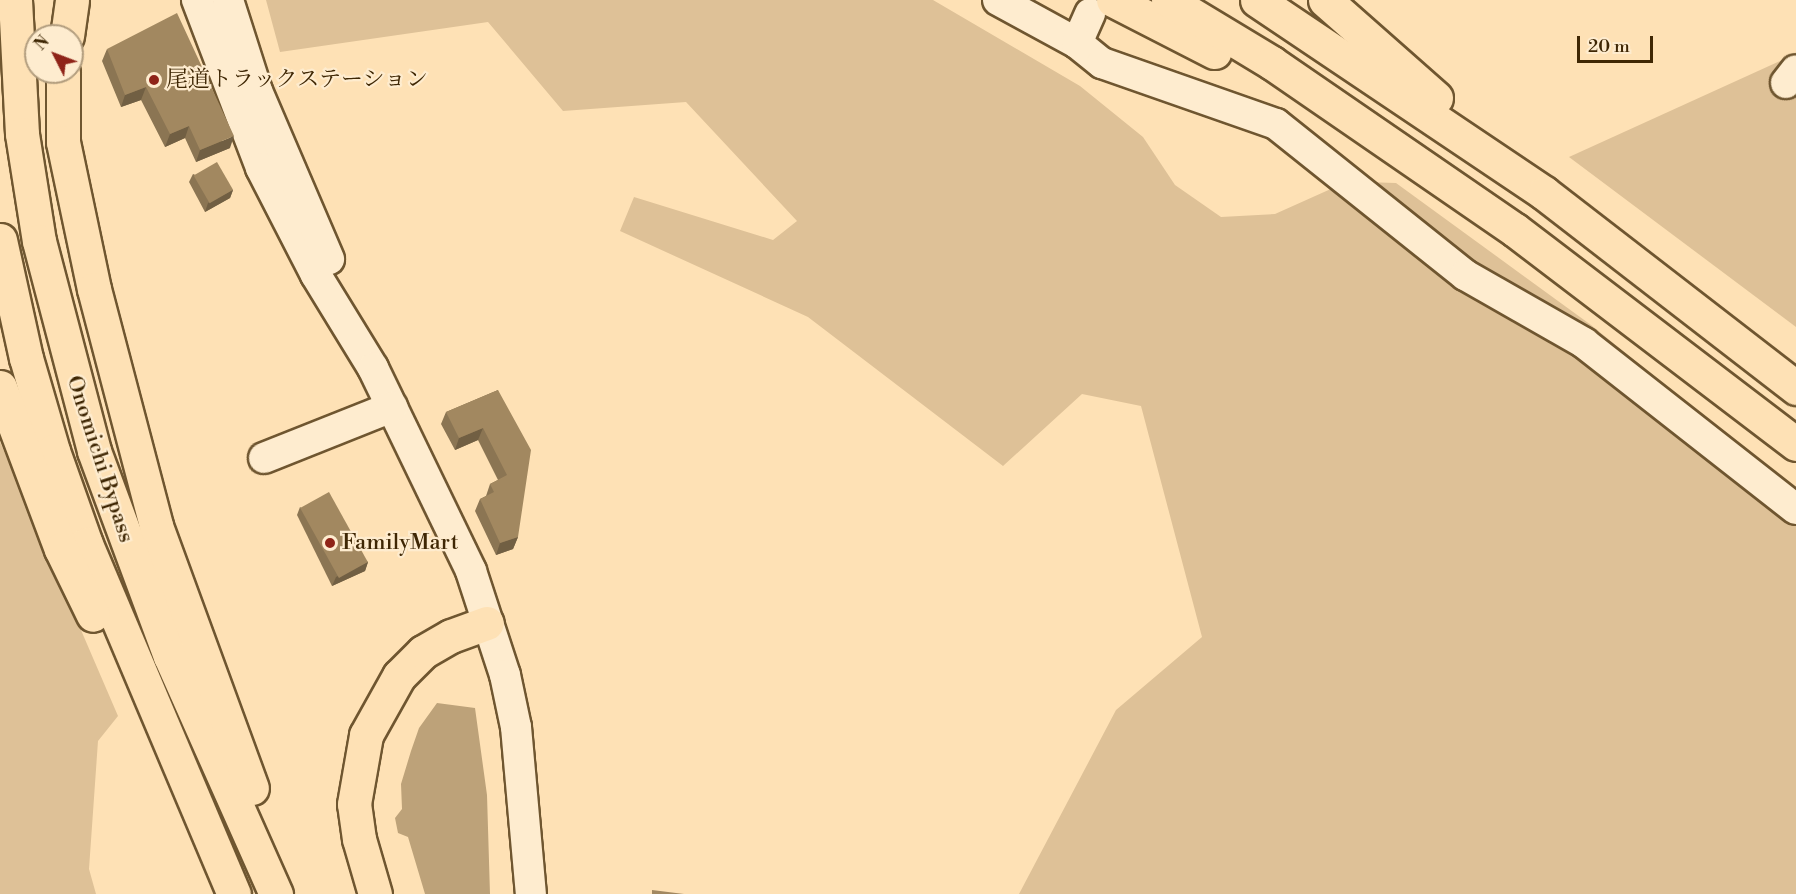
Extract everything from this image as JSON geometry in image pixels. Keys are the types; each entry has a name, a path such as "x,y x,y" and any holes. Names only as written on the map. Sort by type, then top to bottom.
{"highway":[{"name":"Onomichi Bypass","path":"15,0 22,134 39,241 94,452 170,656 276,894"},
{"path":"69,24 72,0"},
{"path":"1168,0 1272,63 1515,230 1796,444"},
{"path":"1257,0 1544,193"},
{"path":"1325,0 1544,193 1796,388"},
{"path":"1102,7 1195,41 1515,230"},
{"path":"62,84 63,142 94,289 156,526 242,766 298,894"},
{"name":"Onomichi Bypass","path":"0,240 26,358 82,533 232,894"},
{"path":"0,387 61,549 232,894"},
{"path":"375,894 359,839 354,804 366,735 399,676 423,652 451,636 487,623"}],"street":[{"path":"197,0 261,168 316,275 373,368"},
{"path":"228,0 282,155 373,368 451,525 505,675 516,727 531,894"},
{"path":"998,0 1077,43 1102,63 1276,124 1465,275 1584,343 1796,509"},
{"path":"1077,43 1102,7"},
{"path":"264,458 393,407"}],"shaded area":[{"path":"266,0 933,0 1080,86 1143,137 1175,185 1221,217 1275,214 1333,188 1364,182 1396,183 1591,325 1796,492 1796,894 1019,894 1116,710 1202,637 1141,406 1082,394 1003,466 808,317 620,231 634,197 773,240 797,221 686,102 563,111 488,22 280,52"},
{"path":"1791,56 1796,56 1796,327 1569,157"},
{"path":"0,442 118,716 98,741 89,869 96,894 0,894"},
{"path":"437,703 475,708 487,795 490,894 425,894 408,837 398,833 395,818 402,809 401,784 419,728"}],"building":[{"name":"尾道トラックステーション","path":"177,13 234,136 200,150 189,126 170,134 146,87 125,95 107,49"},
{"path":"217,162 233,190 210,203 194,176"},
{"path":"498,390 531,450 518,537 500,543 480,499 494,492 490,484 507,475 483,428 459,438 446,412"},
{"name":"FamilyMart","path":"329,492 368,562 339,578 300,508"},
{"path":"652,890 684,894 652,894"}],"place":[{"name":"尾道トラックステーション","path":"154,80"},
{"name":"FamilyMart","path":"330,543"}]}
